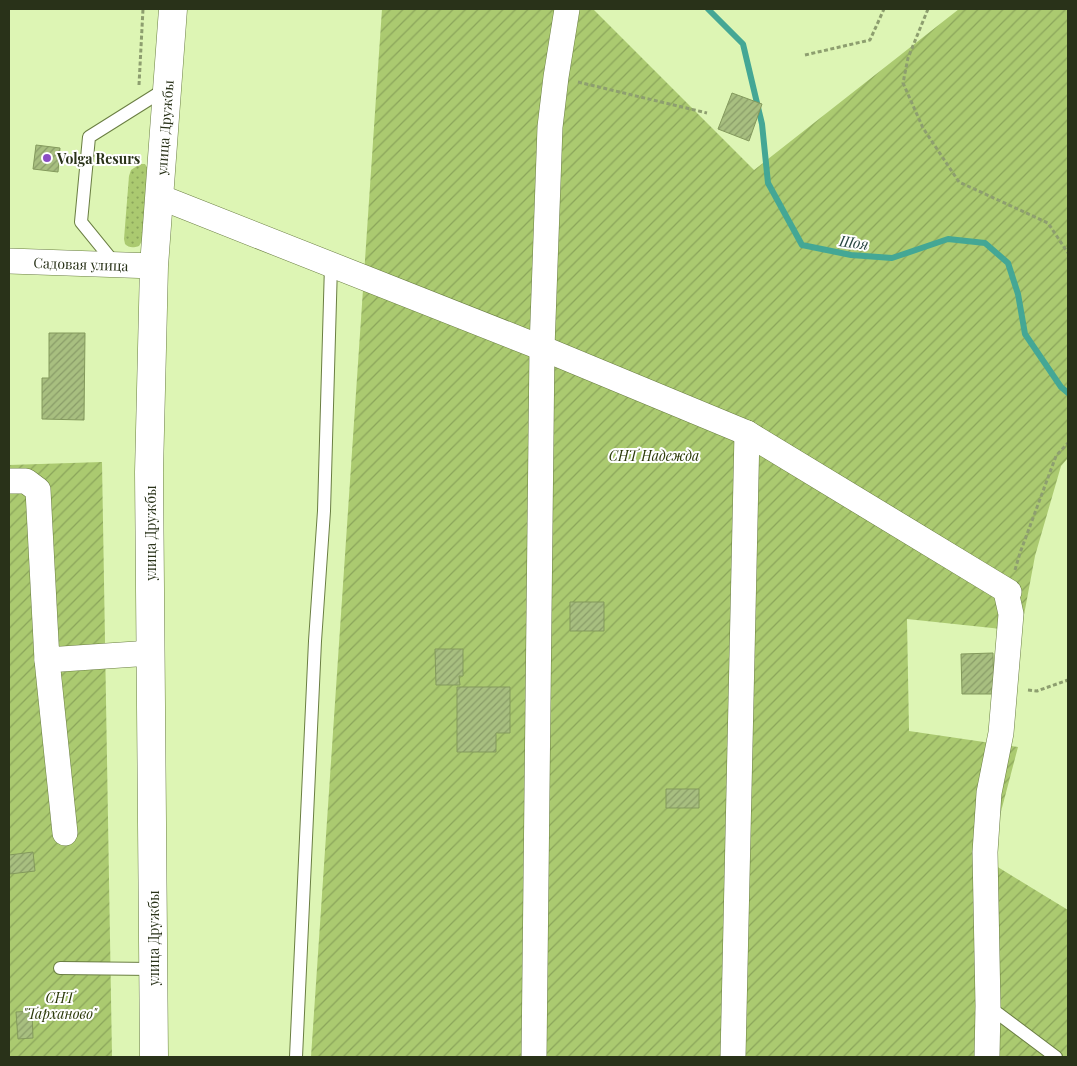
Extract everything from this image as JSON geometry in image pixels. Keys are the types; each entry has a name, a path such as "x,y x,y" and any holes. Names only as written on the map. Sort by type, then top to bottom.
{"main road":[{"name":"улица Дружбы","path":"154,1057 150,472 154,266 173,9"}],"street":[{"path":"534,1057 542,348 550,127 567,9"},
{"path":"160,197 542,348 747,432 1010,592 1007,596 1011,614 1001,734 989,793 985,852 987,1057"},
{"name":"Садовая улица","path":"9,261 154,266"},
{"path":"734,1057 747,432"},
{"path":"9,480 26,480 38,490 47,660 65,833"},
{"path":"47,660 151,653"}],"lane":[{"path":"116,265 82,222 89,137 167,88"},
{"path":"296,1057 315,640 324,511 331,265"},
{"path":"60,968 153,969"},
{"path":"988,1006 1056,1057"}],"path":[{"path":"138,106 143,9"},
{"path":"806,55 870,40 884,9"},
{"path":"928,9 908,58 903,83 923,128 960,182 1048,223 1068,253"},
{"path":"556,77 707,113"},
{"path":"1010,592 1020,554 1056,456 1068,443"},
{"path":"1005,685 1037,691 1068,680"}],"green space":[{"name":"СНТ Надежда","path":"382,9 593,9 754,170 959,9 1068,9 1068,458 1061,466 1035,556 1021,631 907,619 909,731 1018,747 988,861 1068,910 1068,1057 311,1057"},
{"path":"140,164 145,164 148,169 142,241 139,246 131,247 125,244 124,239 129,176 131,170"},
{"name":"СНТ \"Тарханово\"","path":"102,462 112,1057 9,1057 9,465"}],"building":[{"path":"732,93 762,104 749,141 718,129"},
{"name":"Volga Resurs","path":"36,145 60,148 58,172 33,169"},
{"path":"49,333 85,333 84,420 42,419 42,378 49,378"},
{"path":"570,602 604,602 604,631 570,631"},
{"path":"435,649 463,649 463,676 459,676 460,685 436,685"},
{"path":"993,653 994,694 962,694 961,654"},
{"path":"457,687 510,687 510,733 496,733 496,752 457,752"},
{"path":"666,789 699,789 699,808 666,808"},
{"path":"33,852 35,871 10,874 9,855"},
{"path":"32,1011 33,1038 18,1039 16,1012"}],"waterway":[{"name":"Шоя","path":"708,9 743,44 762,124 768,183 802,245 851,255 892,258 948,239 985,243 1008,263 1018,294 1025,334 1061,387 1068,393"}],"place":[{"name":"Volga Resurs","path":"47,158"}]}
